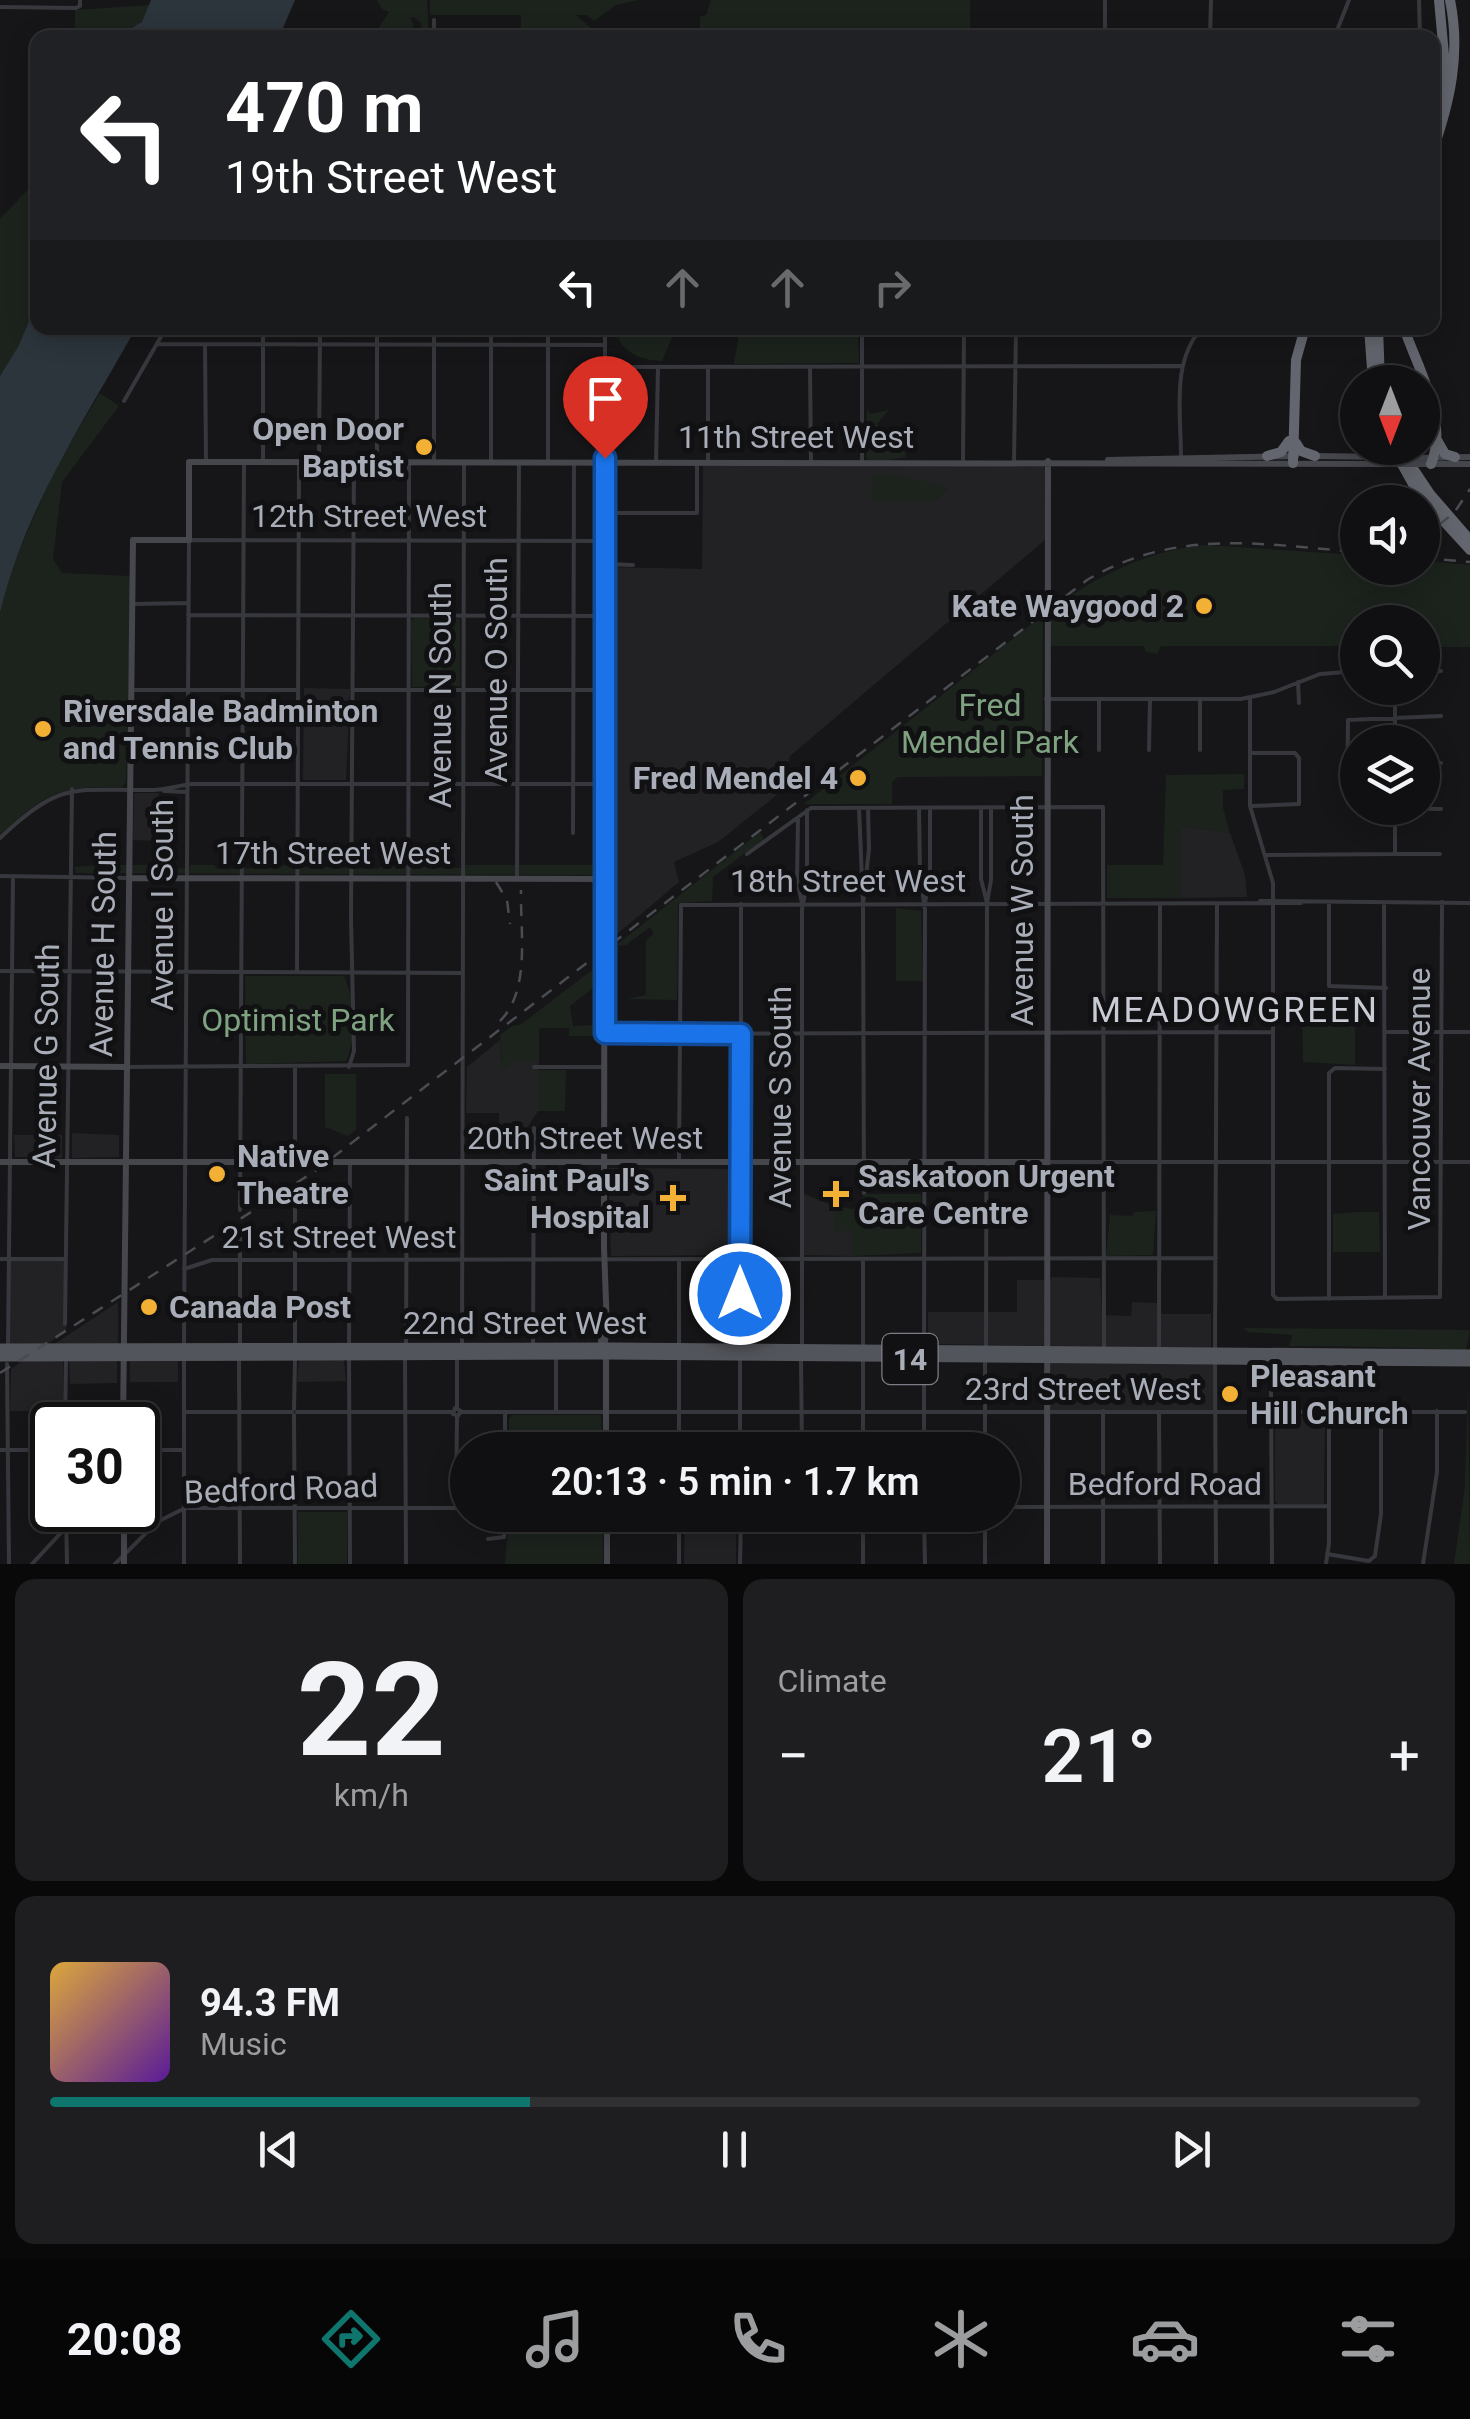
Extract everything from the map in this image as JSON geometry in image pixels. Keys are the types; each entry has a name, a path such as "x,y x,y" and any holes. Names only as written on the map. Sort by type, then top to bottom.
{"highway":[{"path":"1439,0 1445,66 1440,88"},
{"path":"1440,125 1452,84 1455,40 1450,0"},
{"path":"1293,458 1290,358 1296,335"},
{"path":"1304,335 1296,360 1292,441 1301,452 1315,456"},
{"path":"1367,335 1373,365"},
{"path":"1376,365 1378,335"},
{"path":"1406,335 1417,365"},
{"path":"1267,456 1280,452 1292,441"},
{"path":"1440,445 1445,454 1455,457"},
{"path":"1401,465 1418,493 1470,550"},
{"path":"1404,465 1470,540"}],"main road":[{"name":"11th Street West","path":"1181,460 1340,455"},
{"name":"11th Street West","path":"190,462 862,463 1340,456"},
{"name":"11th Street West","path":"1440,459 1470,460"},
{"name":"11th Street West","path":"1440,461 1470,460"},
{"name":"Avenue W South","path":"1047,1564 1048,461"},
{"name":"Avenue I South","path":"189,540 190,462"},
{"path":"605,463 606,1432"},
{"name":"12th Street West","path":"133,540 189,540"},
{"name":"Avenue H South","path":"123,1402 133,540"},
{"name":"17th Street West","path":"129,878 606,879"},
{"path":"0,1066 126,1067"},
{"name":"20th Street West","path":"0,1162 1047,1162"},
{"name":"22nd Street West","path":"6,1355 406,1354 533,1347 679,1354 1470,1354"},
{"name":"22nd Street West","path":"1046,1354 1160,1350 1470,1362"},
{"name":"22nd Street West","path":"459,1351 556,1356 605,1351"},
{"path":"124,1532 124,1564"},
{"path":"606,1532 607,1564"}],"street":[{"path":"26,0 26,8"},
{"path":"1104,0 1105,30"},
{"path":"1210,30 1211,0"},
{"path":"1337,30 1349,0"},
{"path":"1419,0 1420,30"},
{"path":"0,8 80,3"},
{"path":"434,20 434,30"},
{"path":"124,400 162,335"},
{"path":"263,335 263,462"},
{"path":"319,462 320,335"},
{"path":"377,335 377,462"},
{"path":"434,335 434,462"},
{"path":"491,335 491,463"},
{"path":"548,335 548,463"},
{"path":"605,335 605,463"},
{"path":"862,335 862,463"},
{"path":"963,462 964,335"},
{"path":"1014,462 1016,335"},
{"path":"1181,460 1181,366 1196,335"},
{"path":"157,344 605,345"},
{"path":"206,344 206,462"},
{"path":"605,367 1181,366"},
{"path":"656,463 658,367"},
{"path":"708,367 708,462"},
{"path":"810,368 811,462"},
{"path":"240,1210 244,462"},
{"path":"296,972 299,462"},
{"path":"349,1067 354,1051 354,462"},
{"path":"126,1067 408,1065 409,462"},
{"path":"605,514 697,513 697,462"},
{"name":"Avenue N South","path":"457,1432 462,1260 464,463"},
{"name":"Avenue O South","path":"517,878 519,463"},
{"path":"573,833 574,463"},
{"name":"12th Street West","path":"189,540 605,541"},
{"name":"Avenue I South","path":"184,1564 189,540"},
{"path":"605,564 633,565"},
{"path":"133,604 188,603"},
{"path":"188,615 605,616"},
{"path":"1046,698 1250,698 1340,673"},
{"path":"1298,682 1299,703"},
{"path":"132,690 298,690"},
{"path":"353,690 605,690"},
{"path":"1250,698 1250,806 1272,879 1273,902 1274,1298 1386,1298 1384,903"},
{"path":"1099,699 1099,750"},
{"path":"1149,750 1150,699"},
{"path":"1200,699 1200,750"},
{"path":"1395,705 1395,725"},
{"path":"1348,725 1348,720 1441,716"},
{"path":"1250,753 1295,753 1300,758 1299,804 1250,806"},
{"path":"0,838 33,807 72,790 242,784 605,784"},
{"name":"Avenue G South","path":"65,1324 72,790"},
{"path":"746,854 807,810 1103,807 1104,1350"},
{"path":"859,808 864,1192"},
{"path":"863,904 869,849 868,808"},
{"path":"920,808 925,1033 924,1432"},
{"path":"924,904 930,875 930,808"},
{"path":"981,808 986,904 985,1432"},
{"path":"986,904 991,880 991,808"},
{"name":"Avenue S South","path":"802,904 807,882 807,810"},
{"name":"Avenue S South","path":"798,816 797,880 802,904 802,1432"},
{"path":"1395,854 1396,825"},
{"path":"798,826 806,826"},
{"path":"1265,856 1440,854"},
{"name":"17th Street West","path":"0,876 129,878"},
{"path":"9,1564 6,1355 13,876"},
{"name":"Vancouver Avenue","path":"1386,1298 1440,1296 1442,902"},
{"path":"1386,988 1330,986 1329,903 1470,902"},
{"path":"1160,903 1160,1350"},
{"path":"1216,1564 1217,903"},
{"name":"18th Street West","path":"680,1034 681,905 1329,903"},
{"path":"740,1432 741,904"},
{"path":"0,971 462,973"},
{"path":"606,1034 1273,1032"},
{"path":"1385,1032 1470,1032"},
{"path":"679,1163 680,1034"},
{"path":"295,1067 295,1164"},
{"path":"534,1067 605,1067"},
{"path":"1329,1299 1330,1069 1385,1069"},
{"path":"406,1564 407,1118"},
{"path":"533,1347 534,1128"},
{"name":"20th Street West","path":"1047,1162 1470,1162"},
{"path":"350,1164 350,1564"},
{"path":"295,1564 296,1200"},
{"path":"240,1236 240,1564"},
{"name":"21st Street West","path":"184,1269 203,1260 1216,1258"},
{"path":"0,1259 66,1260"},
{"path":"863,1259 863,1432"},
{"path":"679,1260 679,1432"},
{"path":"65,1402 66,1352"},
{"path":"556,1356 556,1412"},
{"path":"1271,1385 1272,1564"},
{"path":"1102,1411 1103,1564"},
{"path":"1326,1564 1329,1411"},
{"path":"1327,1554 1369,1560 1376,1556 1381,1514 1381,1411"},
{"path":"1423,1564 1437,1472 1437,1411"},
{"name":"23rd Street West","path":"184,1412 1465,1412"},
{"path":"505,1412 506,1432"},
{"path":"1160,1412 1160,1564"},
{"path":"0,1450 30,1450"},
{"path":"160,1450 184,1450"},
{"name":"Bedford Road","path":"1020,1507 1328,1506"},
{"name":"Bedford Road","path":"114,1564 157,1522 185,1508 450,1508"},
{"path":"32,1564 60,1532"},
{"path":"66,1532 66,1564"},
{"path":"488,1539 504,1537 504,1532"},
{"path":"679,1532 679,1564"},
{"path":"740,1532 740,1564"},
{"path":"863,1532 864,1564"},
{"path":"924,1532 924,1564"},
{"path":"985,1532 985,1564"},
{"path":"0,1545 9,1545"}],"shaded area":[{"path":"151,0 295,0 282,30 129,30 142,22"},
{"path":"30,318 30,335 132,335 40,502 0,613 0,376"},
{"path":"1042,465 1045,540 790,756 778,794 718,842 674,862 679,882 610,940 608,567 702,569 703,466"},
{"path":"304,688 350,689 346,780 303,780"},
{"path":"134,793 159,793 160,841 133,840"},
{"path":"1181,826 1230,833 1245,875 1247,897 1180,898"},
{"path":"500,1040 501,1061 539,1061 538,1111 527,1128 499,1130 499,1113 466,1113 467,1067"},
{"path":"72,1133 119,1135 119,1157 72,1158"},
{"path":"14,1135 62,1135 62,1158 15,1157"},
{"name":"Saint Paul's Hospital","path":"608,1168 737,1169 737,1255 611,1256"},
{"path":"804,1194 834,1206 834,1231 852,1231 852,1256 804,1255"},
{"path":"9,1259 66,1259 66,1332 40,1348 8,1348"},
{"name":"Saint Paul's Hospital","path":"740,1259 770,1259 769,1322 743,1322"},
{"path":"1100,1278 1102,1315 1131,1316 1132,1302 1157,1303 1157,1314 1211,1314 1211,1348 928,1344 928,1312 1017,1312 1017,1280"},
{"path":"118,1302 118,1345 55,1345 56,1343"},
{"path":"117,1359 117,1383 70,1384 69,1360"},
{"path":"1046,1359 1215,1359 1216,1411 1047,1412"},
{"path":"24,1360 63,1360 64,1402 30,1402 30,1411 10,1411 11,1369"},
{"path":"130,1360 178,1360 178,1382 130,1382"},
{"path":"299,1360 344,1360 346,1381 297,1382"},
{"path":"1278,1415 1325,1416 1324,1504 1275,1501"},
{"path":"685,1532 736,1532 736,1564 684,1564"}],"green space":[{"path":"377,0 427,0 429,30 422,30 421,23 414,17 410,18 414,25 412,30 377,30 389,12"},
{"path":"430,0 639,0 616,5 594,21 586,15 576,15 592,30 521,30 521,15 430,15"},
{"path":"711,0 970,0 970,30 700,30 700,17 706,15"},
{"path":"150,5 146,16 132,30 75,30 75,10"},
{"path":"30,187 30,318 0,376 0,219"},
{"path":"673,335 662,361 632,353 618,336"},
{"path":"739,335 858,335 859,363 734,364"},
{"path":"100,393 119,406 62,482 53,559 62,573 131,576 126,782 122,787 83,788 55,794 0,835 0,613 9,574 56,467"},
{"path":"867,409 870,414 889,410 877,424 888,440 903,441 906,457 870,463 866,458"},
{"path":"873,475 898,475 949,487 936,501 876,501 871,498"},
{"path":"1206,545 1340,554 1340,585 1440,585 1440,562 1470,565 1470,647 1440,647 1440,605 1340,605 1340,646 1161,646 1157,654 1146,652 1144,646 1049,646 1050,610 1105,576 1143,559"},
{"name":"Fred Mendel Park","path":"1043,615 1042,776 898,777 892,782 892,804 804,804"},
{"path":"460,619 460,686 412,687 411,621"},
{"path":"1244,774 1244,789 1223,790 1230,833 1181,826 1180,898 1107,898 1107,865 1163,865 1166,775"},
{"path":"760,832 764,839 713,877 712,901 678,903 677,1000 627,999 646,995 646,941 654,933 650,927 626,945 615,946"},
{"path":"158,865 163,869 271,865 378,869 383,865 602,865 597,875 76,873 74,867"},
{"path":"896,908 921,911 923,981 896,981"},
{"path":"600,964 599,983 570,1006 573,1026 601,1025 601,1036 569,1036 569,1028 539,1028 539,1061 510,1061 510,1068 502,1068 500,1035 520,1025"},
{"name":"Optimist Park","path":"245,976 344,976 353,1019 346,1061 246,1064"},
{"path":"1355,992 1355,1065 1303,1062 1302,995"},
{"path":"538,1070 566,1070 565,1111 538,1111"},
{"path":"325,1074 356,1074 356,1130 348,1136 325,1127"},
{"path":"865,1194 921,1194 921,1253 852,1256 852,1231 834,1231 834,1206 853,1209"},
{"path":"1156,1211 1153,1255 1106,1256 1110,1215"},
{"path":"1379,1212 1380,1252 1333,1252 1333,1214"},
{"path":"1243,1328 1470,1330 1466,1350 1289,1346 1293,1335 1248,1332"},
{"path":"1468,1385 1470,1564 1454,1564 1465,1486"},
{"path":"512,1415 601,1415 602,1432 509,1432"},
{"path":"298,1512 347,1512 347,1564 298,1564"},
{"path":"508,1532 603,1532 603,1564 505,1564"}],"railway":[{"path":"1440,524 1454,513 1470,489"},
{"path":"0,1373 315,1171 1087,580 1120,564 1186,546 1253,544 1340,551"},
{"path":"1440,560 1470,562"},
{"path":"496,882 507,900 510,924"},
{"path":"500,1021 510,1008 520,977 521,890"}],"place":[{"name":"Open Door Baptist","path":"424,447"},
{"name":"Kate Waygood 2","path":"1204,606"},
{"name":"Riversdale Badminton and Tennis Club","path":"43,729"},
{"name":"Fred Mendel 4","path":"858,778"},
{"name":"Native Theatre","path":"217,1174"},
{"name":"Saskatoon Urgent Care Centre","path":"836,1194"},
{"name":"Saint Paul's Hospital","path":"673,1198"},
{"name":"Canada Post","path":"149,1307"},
{"name":"Pleasant Hill Church","path":"1230,1394"}],"district":[{"name":"MEADOWGREEN","path":"1235,1010"}],"route":[{"path":"605,458 605,1033 741,1034 740,1294"}]}
